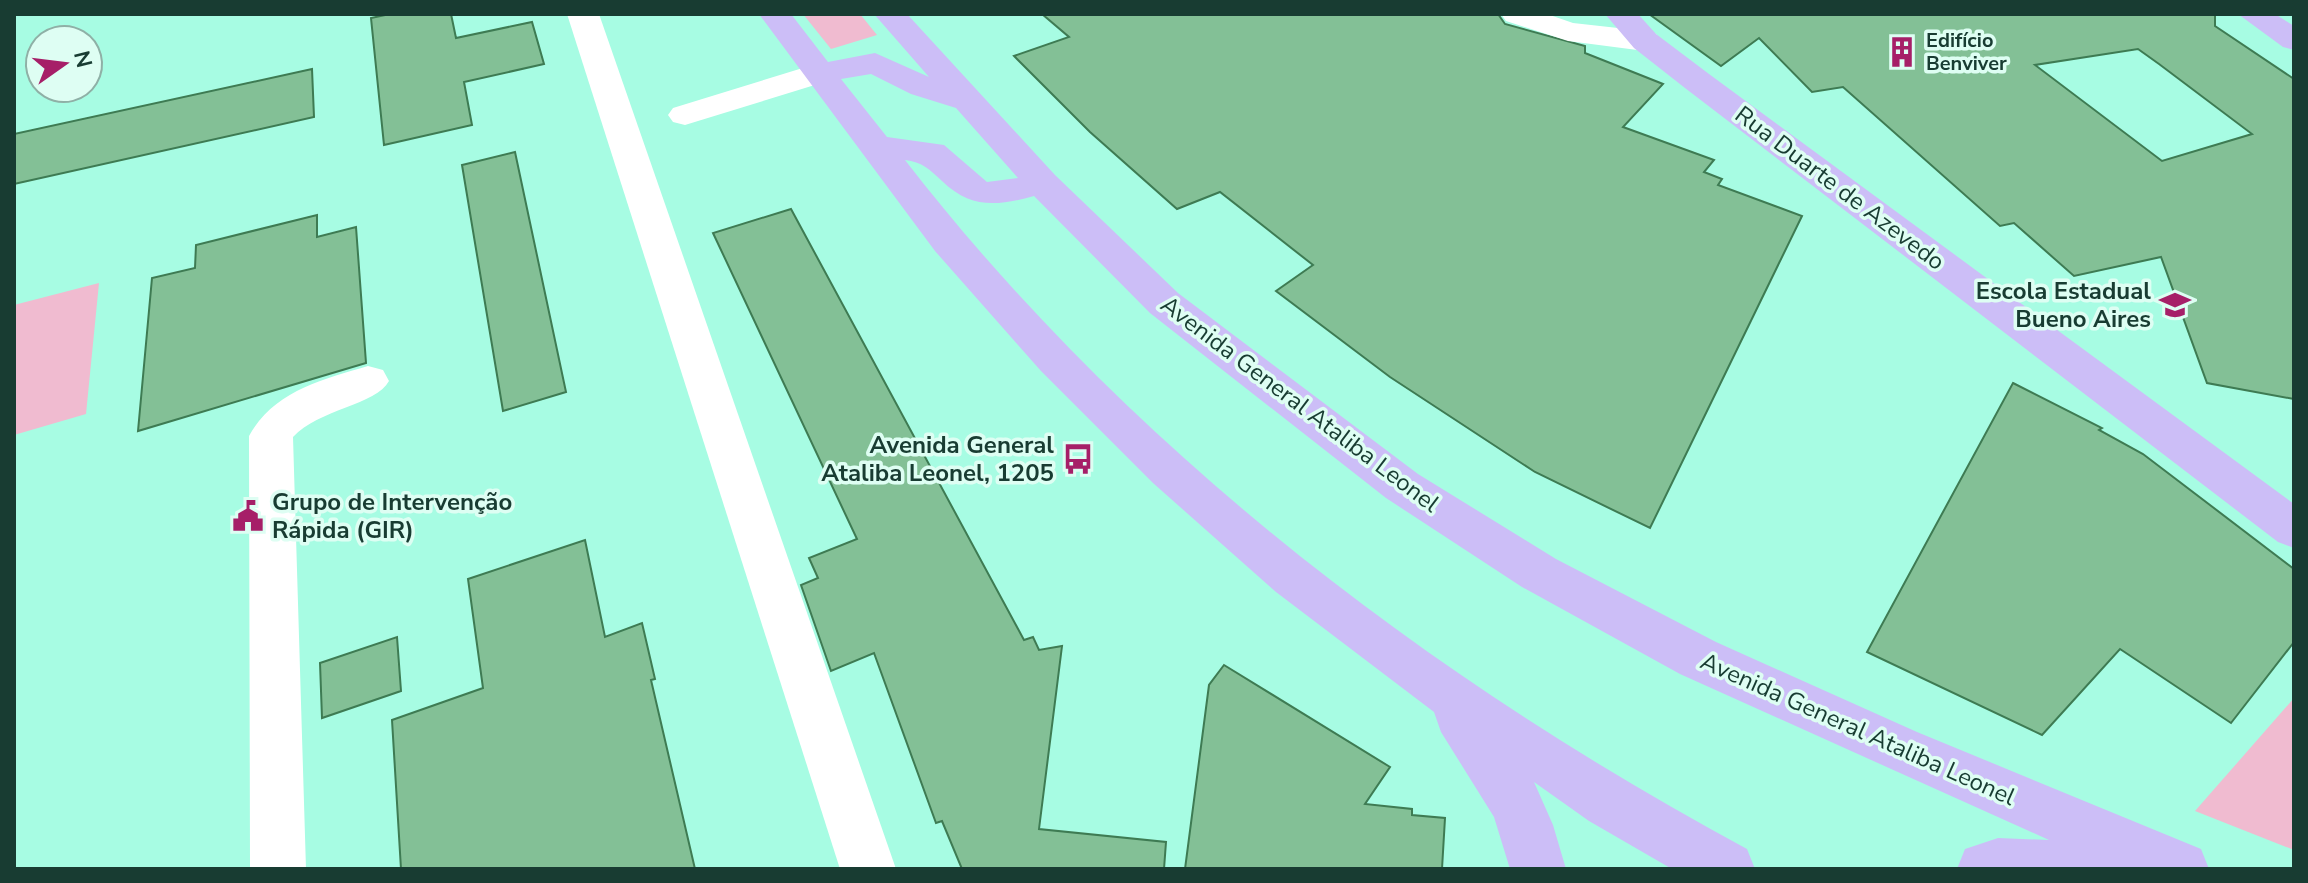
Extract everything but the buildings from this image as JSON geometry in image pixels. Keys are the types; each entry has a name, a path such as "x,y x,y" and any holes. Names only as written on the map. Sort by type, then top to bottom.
{"main road":[{"path":"775,14 948,242 1056,361 1169,471 1293,578 1436,684 1608,803 1727,869"},
{"name":"Avenida General Ataliba Leonel","path":"890,14 1042,183 1164,303 1402,486 1539,573 1727,671 1898,749 2181,869"},
{"path":"2254,14 2294,40"},
{"name":"Rua Duarte de Azevedo","path":"1633,28 2294,529"},
{"path":"819,73 875,63 923,87 967,101"},
{"path":"875,146 932,153 970,188 981,193 999,194 1042,183"},
{"path":"1436,684 1505,777 1532,842 1538,869"},
{"path":"1985,869 1998,866 2084,869"}],"street":[{"path":"583,14 868,869"},
{"path":"1517,14 1568,32 1633,28"},
{"path":"685,115 819,73"},
{"path":"278,869 271,436 277,423 291,412 368,381"}],"shaded area":[{"path":"803,14 860,14 877,35 831,49"},
{"path":"99,283 86,414 14,435 14,305"},
{"path":"2294,698 2294,850 2195,811"}],"place":[{"name":"Edifício Benviver","path":"1902,52"},
{"name":"Escola Estadual Bueno Aires","path":"2175,305"},
{"name":"Avenida General Ataliba Leonel, 1205","path":"1078,459"},
{"name":"Grupo de Intervenção Rápida (GIR)","path":"248,516"}]}
